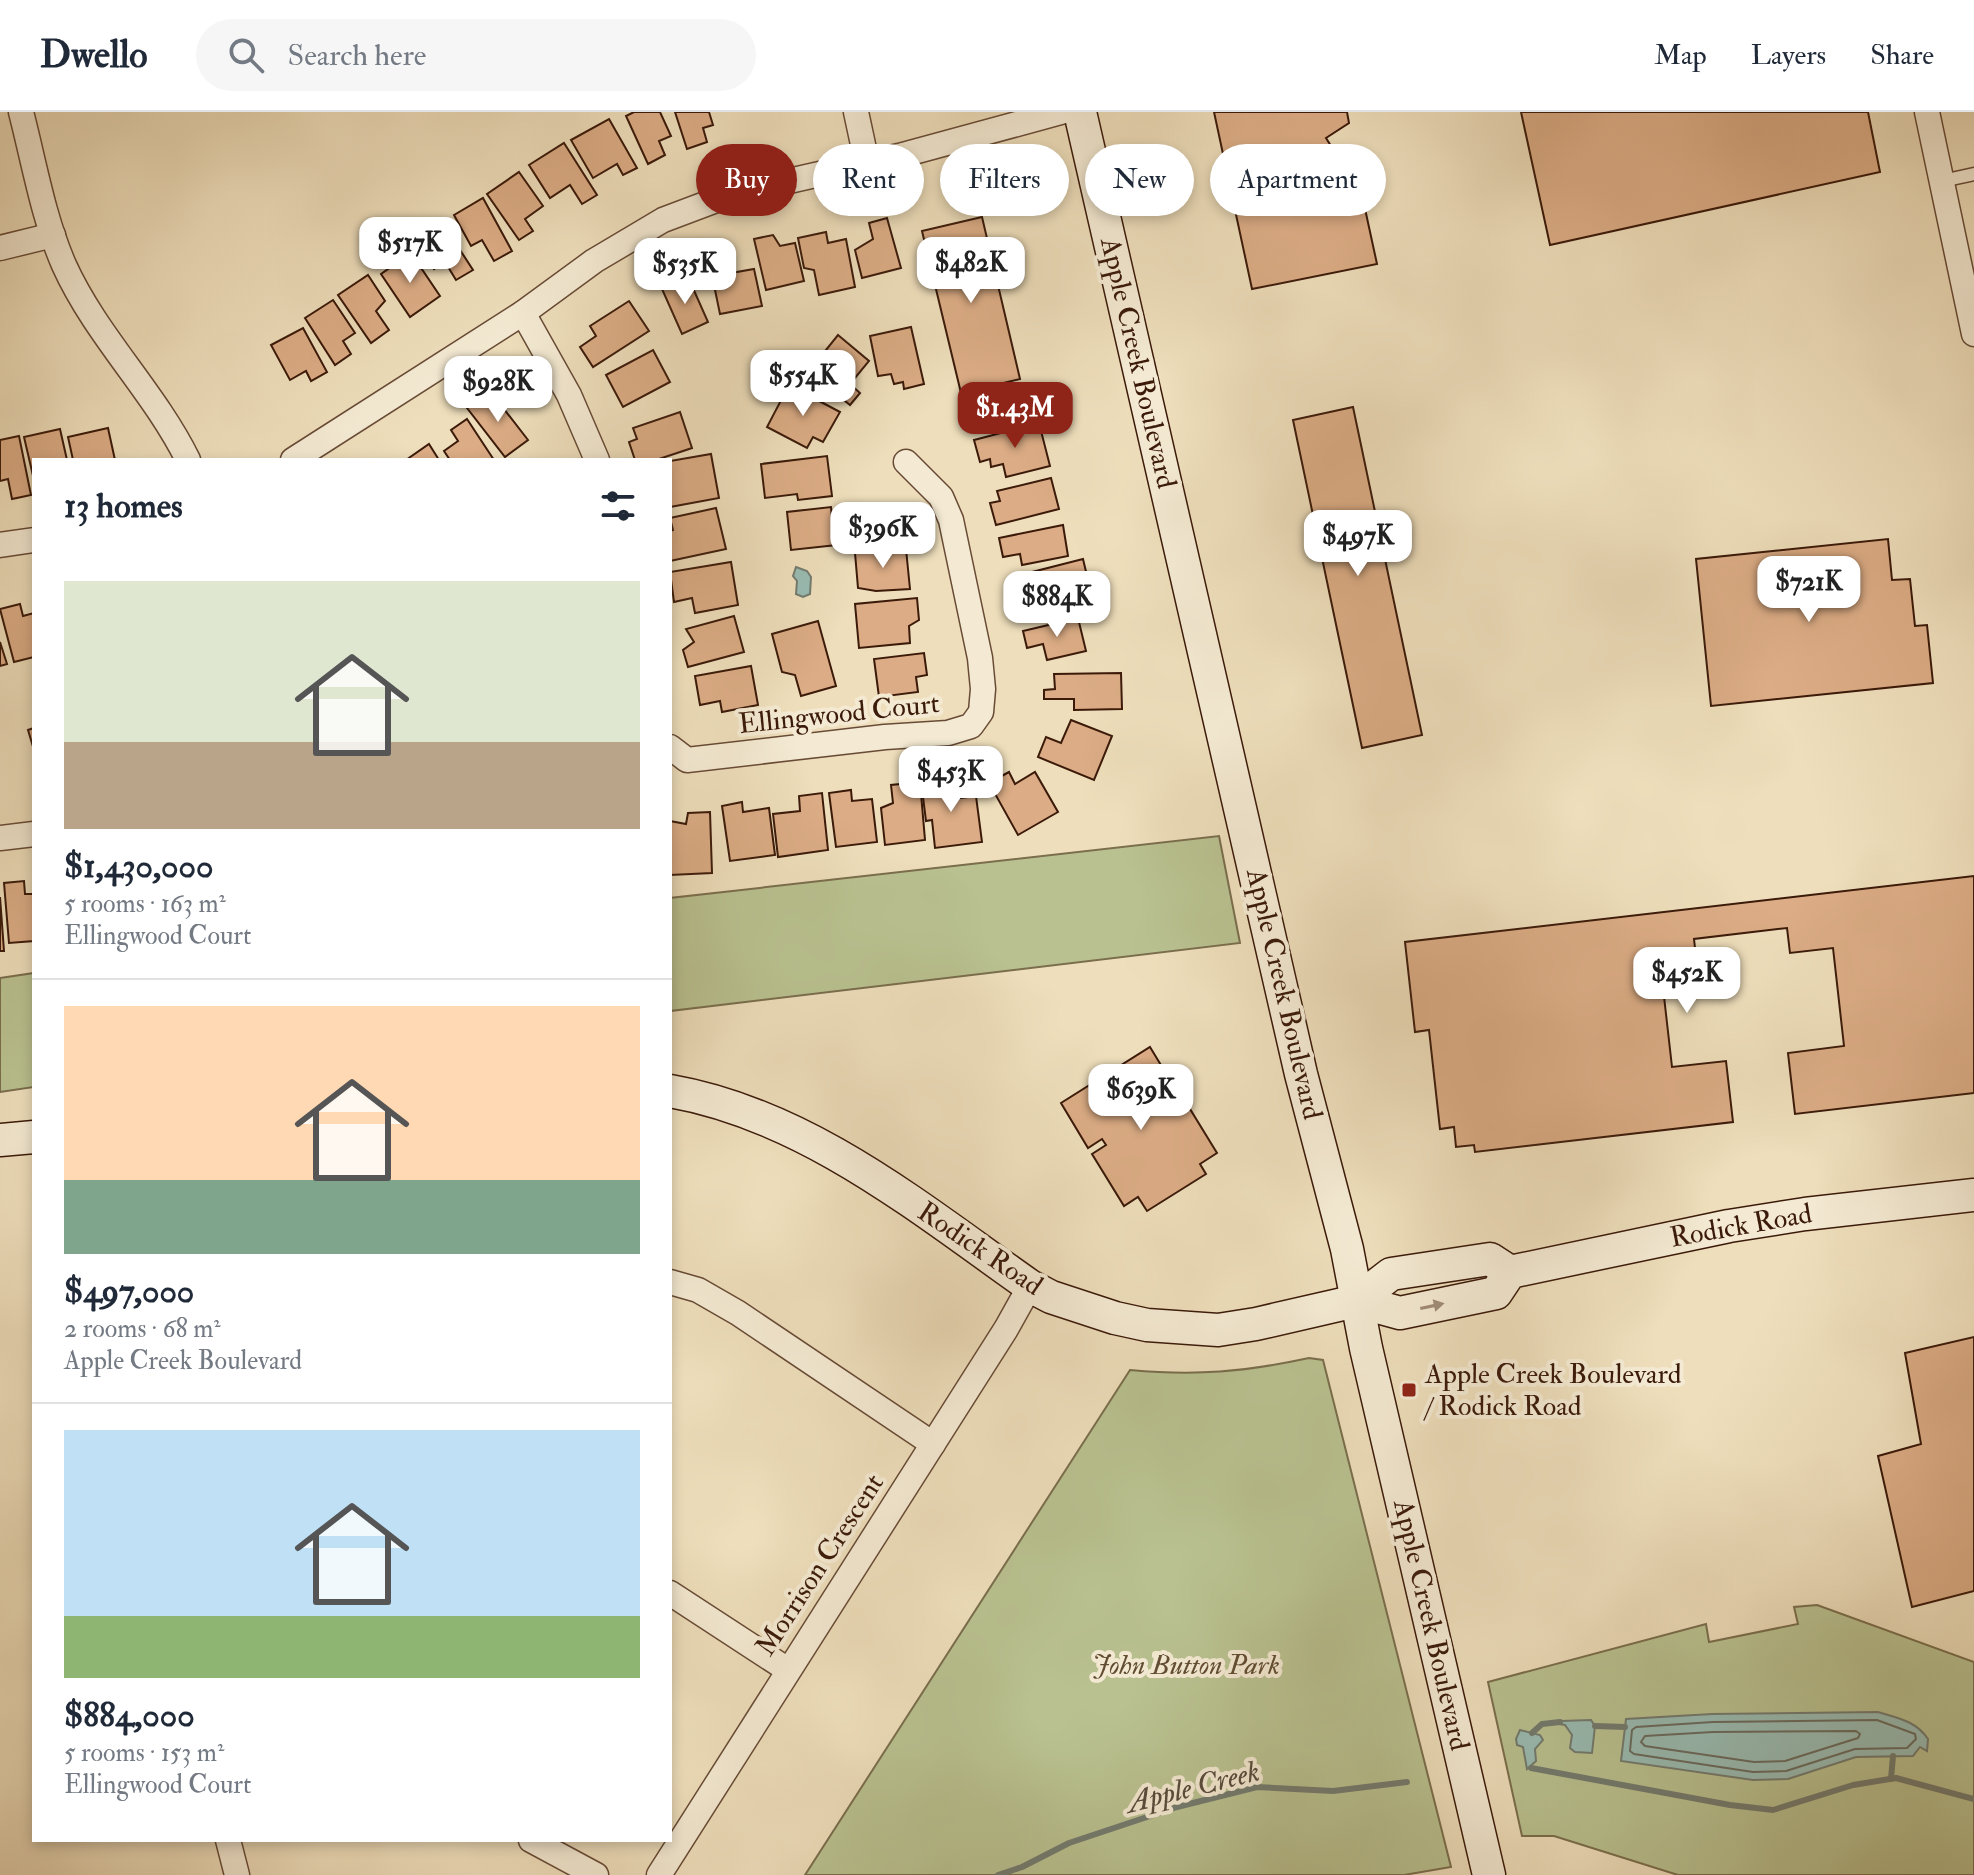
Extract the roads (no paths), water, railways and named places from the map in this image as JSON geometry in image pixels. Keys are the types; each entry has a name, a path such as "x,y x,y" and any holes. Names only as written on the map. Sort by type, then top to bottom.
{"main road":[{"name":"Apple Creek Boulevard","path":"1080,112 1301,1074 1347,1249 1356,1301 1489,1875"},
{"name":"Rodick Road","path":"672,1092 735,1108 789,1129 885,1184 1030,1286 1051,1297 1147,1325 1218,1330 1356,1301 1400,1313 1496,1293 1510,1272 1729,1226 1974,1195"},
{"path":"0,1140 32,1137"}],"street":[{"path":"21,112 53,235 64,264 93,317 143,385 187,458"},
{"path":"856,112 863,144"},
{"path":"924,148 1061,112"},
{"path":"1927,112 1974,334"},
{"path":"296,458 523,313 594,261 663,220 732,194 813,175"},
{"path":"0,248 53,235"},
{"path":"523,313 569,395 596,458"},
{"name":"Ellingwood Court","path":"672,749 687,760 885,737 948,733 971,726 981,712 983,689 980,658 951,520 941,497 906,462"},
{"path":"0,545 32,540"},
{"path":"0,838 32,834"},
{"path":"672,1283 698,1290 738,1313 933,1444"},
{"name":"Morrison Crescent","path":"659,1875 1006,1329 1030,1286"},
{"path":"672,1594 788,1670"},
{"path":"229,1842 237,1875"},
{"path":"535,1842 596,1875"}],"lane":[{"path":"1942,181 1974,174"}],"water":[{"path":"796,567 807,571 811,577 810,594 803,597 796,594 797,581 793,576"},
{"path":"1878,1712 1918,1728 1928,1739 1927,1751 1920,1747 1913,1756 1856,1757 1788,1779 1753,1780 1621,1761 1626,1719 1712,1714"},
{"path":"1591,1720 1595,1726 1592,1753 1575,1752 1570,1748 1572,1735 1565,1725 1559,1724 1561,1721"},
{"path":"1520,1730 1540,1735 1543,1740 1535,1749 1536,1761 1527,1769 1523,1747 1517,1745"}],"waterway":[{"name":"Apple Creek","path":"1532,1733 1542,1724 1560,1722"},
{"name":"Apple Creek","path":"1595,1726 1625,1727"},
{"name":"Apple Creek","path":"1891,1779 1893,1756"},
{"name":"Apple Creek","path":"1531,1768 1730,1805 1773,1810 1853,1785 1896,1778 1974,1799"},
{"name":"Apple Creek","path":"998,1875 1022,1867 1069,1843 1177,1807 1257,1787 1333,1791 1407,1782"}],"place":[{"name":"Apple Creek Boulevard / Rodick Road","path":"1409,1390"}],"park label":[{"name":"John Button Park","path":"1186,1665"}]}
